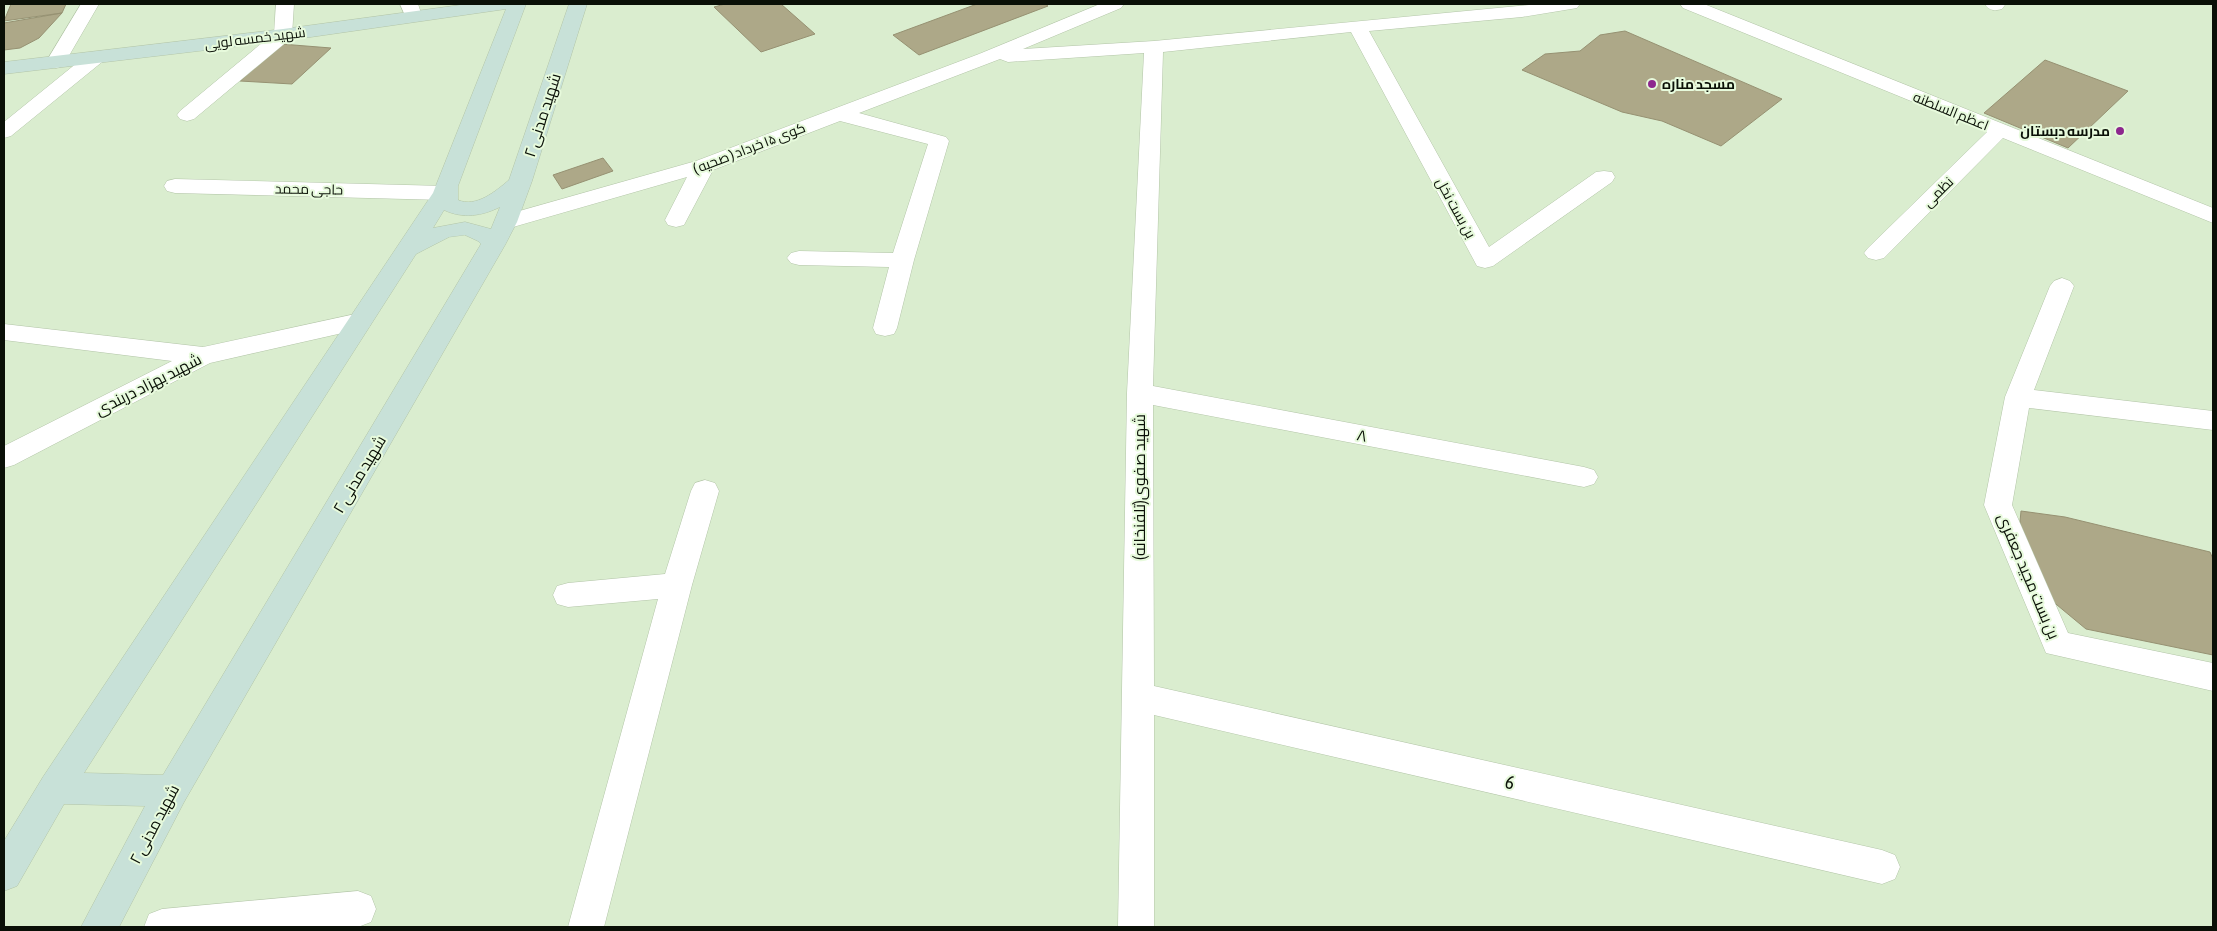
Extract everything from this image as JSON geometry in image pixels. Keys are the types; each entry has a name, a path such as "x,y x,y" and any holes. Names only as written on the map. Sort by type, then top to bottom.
{"main road":[{"name":"شهید خمسه لویی","path":"4,68 283,35 411,10 506,4"},
{"path":"4,874 55,788 445,188 518,4"},
{"name":"شهید مدنی ۲","path":"99,927 172,791 500,234 521,181 578,4"},
{"path":"445,188 448,204 456,210 464,210 487,204 521,181"},
{"path":"405,252 428,238 459,229 472,229 482,232 490,238 500,234"},
{"path":"55,788 172,791"}],"street":[{"path":"56,62 90,4"},
{"path":"187,115 283,35 285,4"},
{"path":"986,58 1115,4"},
{"path":"986,58 1154,47 1515,8 1571,4"},
{"name":"اعظم السلطنه","path":"1689,4 2213,216"},
{"name":"بن بست نخل","path":"1356,26 1485,261 1604,177"},
{"name":"شهید صفوی(تلفنخانه)","path":"1136,927 1140,393 1154,47"},
{"path":"4,132 95,58"},
{"name":"کوی ۱۵ خرداد ( صحیه )","path":"500,234 704,166 986,58"},
{"path":"838,114 939,141 902,260 885,328"},
{"name":"نظمی","path":"1876,253 1999,131"},
{"path":"676,220 704,166"},
{"name":"حاجی محمد","path":"175,186 445,188"},
{"path":"798,258 902,260"},
{"path":"2062,286 2018,398 2213,421"},
{"name":"شهید بهزاد دربندی","path":"4,458 203,356 360,321"},
{"path":"4,332 203,356"},
{"name":"۸","path":"1140,393 1584,477"},
{"name":"بن بست مجید جعفری","path":"2018,398 1998,505 2056,644 2213,677"},
{"path":"586,927 677,585 704,491"},
{"path":"568,595 677,585"},
{"name":"6","path":"1138,697 1882,867"},
{"path":"162,927 358,909"}],"building":[{"path":"11,4 66,4 62,13 4,21"},
{"path":"725,4 781,4 815,34 761,52 714,7"},
{"path":"977,4 1045,4 1048,6 919,55 893,35"},
{"path":"62,13 39,38 20,48 4,50 4,23"},
{"name":"مسجد مناره","path":"1625,31 1782,99 1721,146 1662,121 1622,112 1522,70 1545,54 1580,51 1600,35"},
{"path":"281,44 331,48 292,84 240,81"},
{"path":"2045,60 2128,91 2068,148 1984,113"},
{"path":"603,158 613,171 562,189 553,175"},
{"path":"2021,511 2065,517 2210,552 2213,559 2213,655 2086,629 2051,600 2019,532"}],"place":[{"name":"مسجد مناره","path":"1652,84"},
{"name":"مدرسه دبستان","path":"2120,131"}]}
